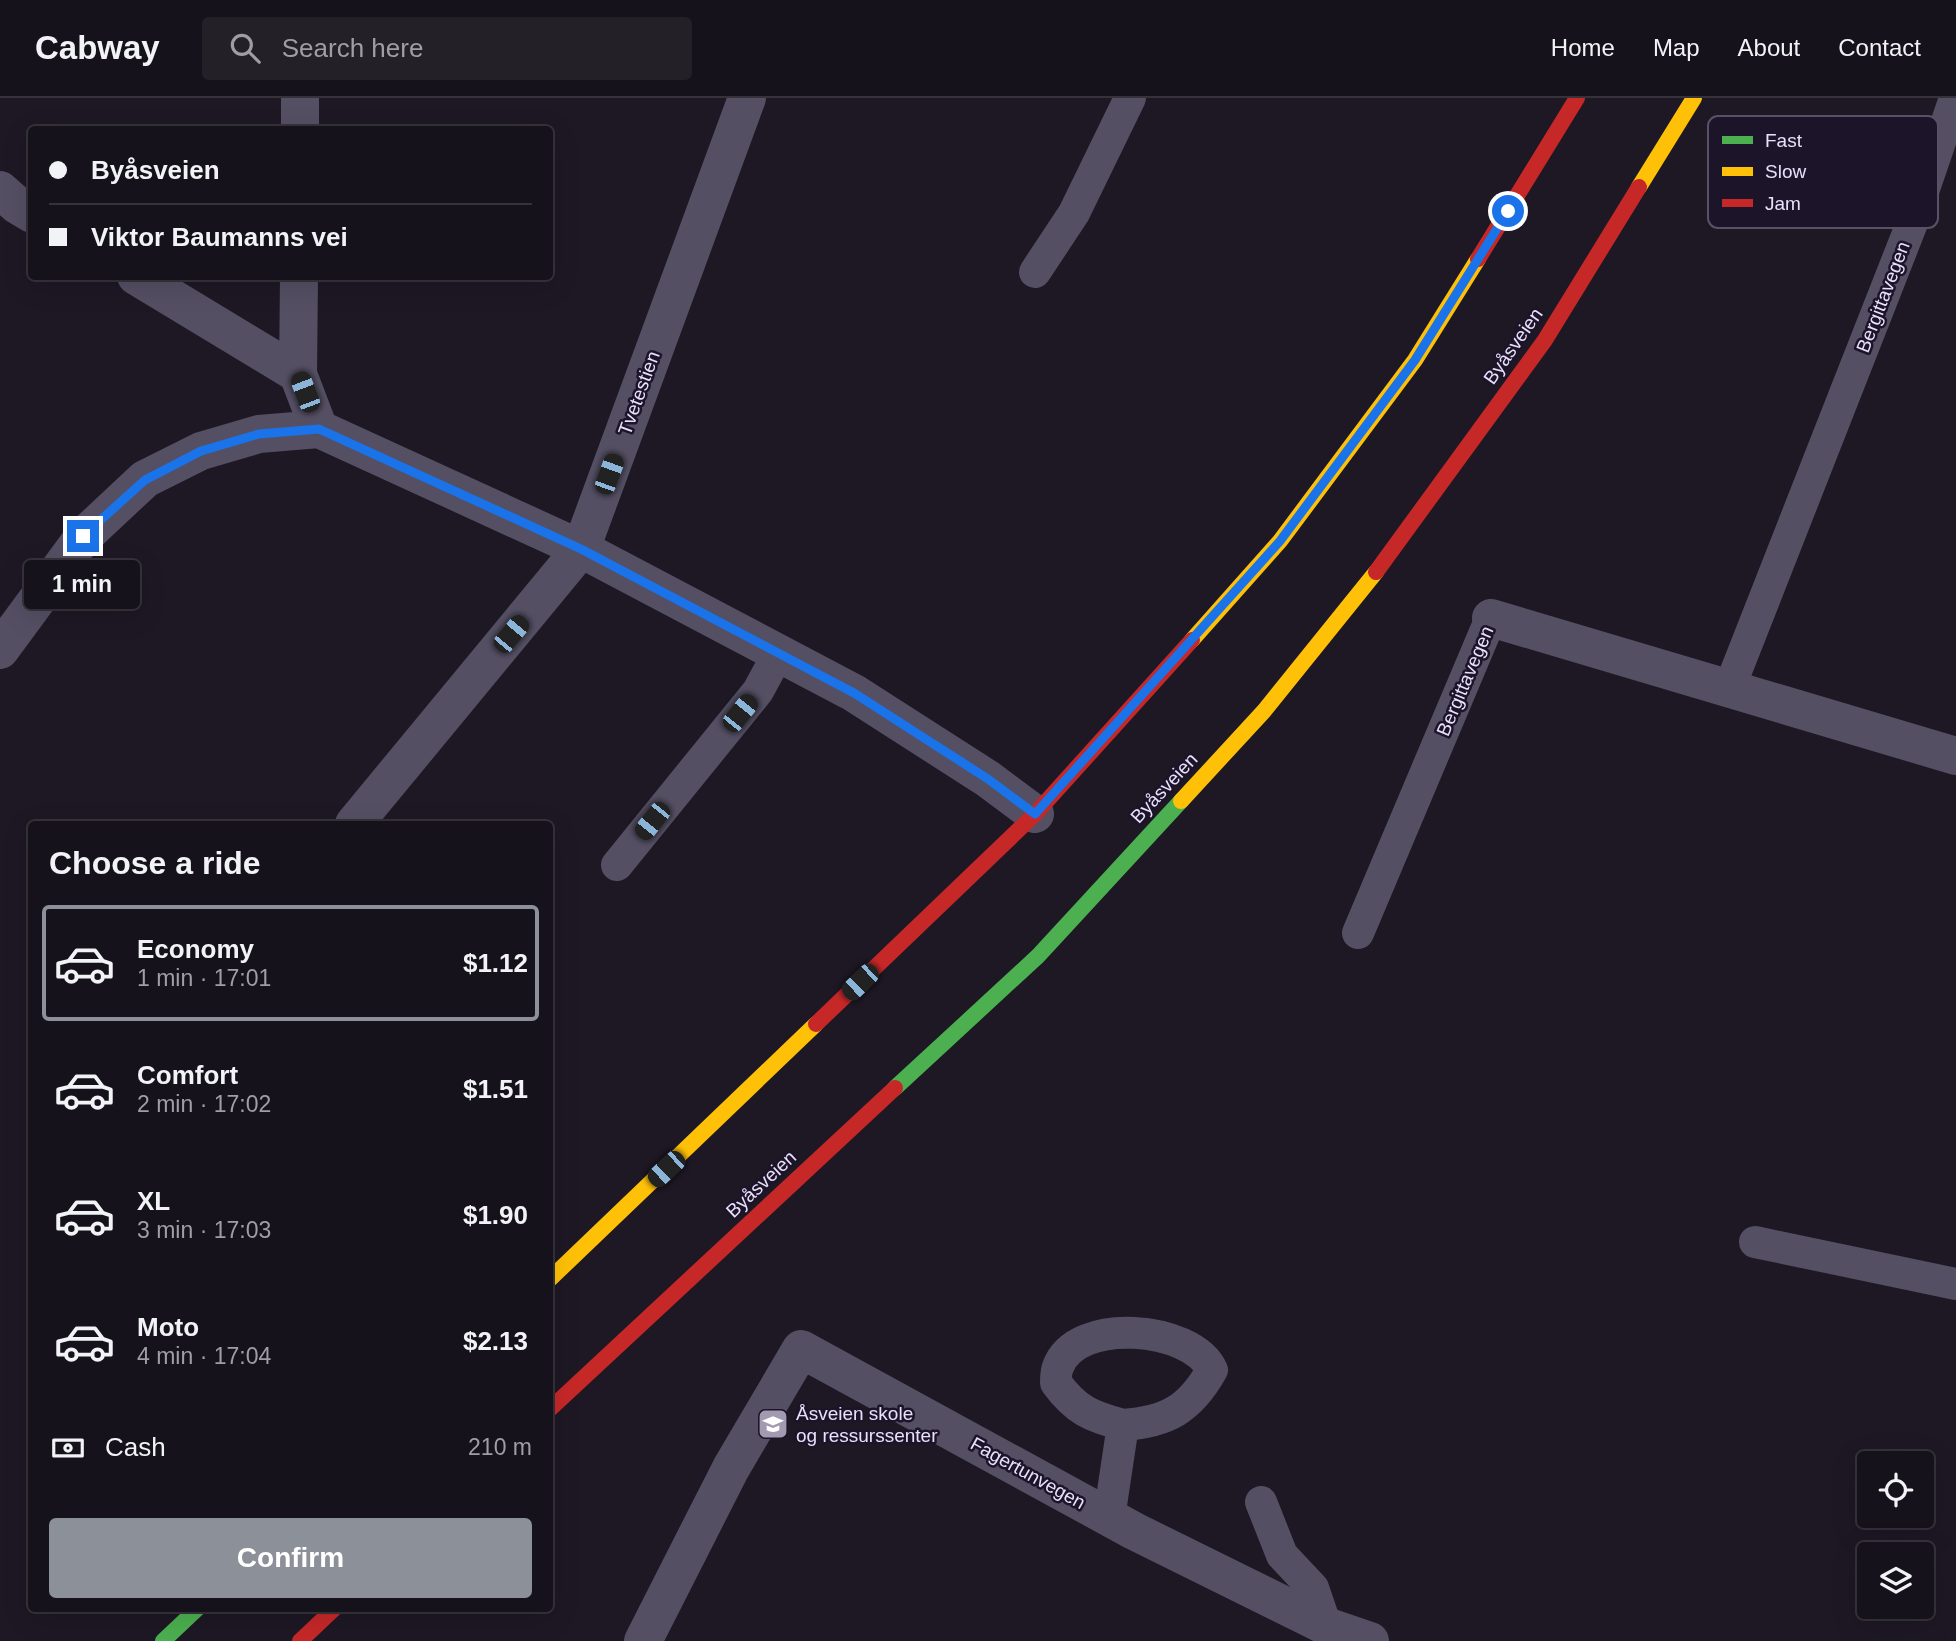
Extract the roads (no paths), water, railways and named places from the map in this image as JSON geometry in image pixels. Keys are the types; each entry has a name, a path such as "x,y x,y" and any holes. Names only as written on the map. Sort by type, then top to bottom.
{"main road":[{"path":"553,1276 1035,814 1280,541 1415,360 1577,98"},
{"name":"Byåsveien","path":"553,1406 1038,956 1264,711 1391,553 1545,340 1695,98"},
{"path":"163,1641 194,1612"},
{"path":"300,1641 331,1612"}],"street":[{"path":"300,98 300,126"},
{"name":"Tvetestien","path":"356,821 581,549 747,98"},
{"path":"0,190 28,212"},
{"path":"143,280 298,374"},
{"path":"299,280 298,374 319,429"},
{"path":"0,650 83,536 145,480 201,451 259,434 319,429 581,549 854,693 988,779 1035,814"},
{"name":"Bergittavegen","path":"1491,618 1956,756"},
{"name":"Fagertunvegen","path":"643,1641 732,1468 802,1349 1109,1518 1326,1626 1370,1641"}],"lane":[{"path":"1035,272 1074,213 1130,98"},
{"name":"Bergittavegen","path":"1938,148 1955,98"},
{"name":"Bergittavegen","path":"1729,689 1910,228"},
{"name":"Bergittavegen","path":"1359,933 1491,618"},
{"path":"617,865 758,691 778,654"},
{"path":"1755,1242 1956,1284"},
{"path":"1109,1518 1123,1425"},
{"path":"1261,1502 1282,1555 1313,1588 1326,1626"}],"place":[{"name":"Åsveien skole og ressurssenter","path":"773,1424"}]}
